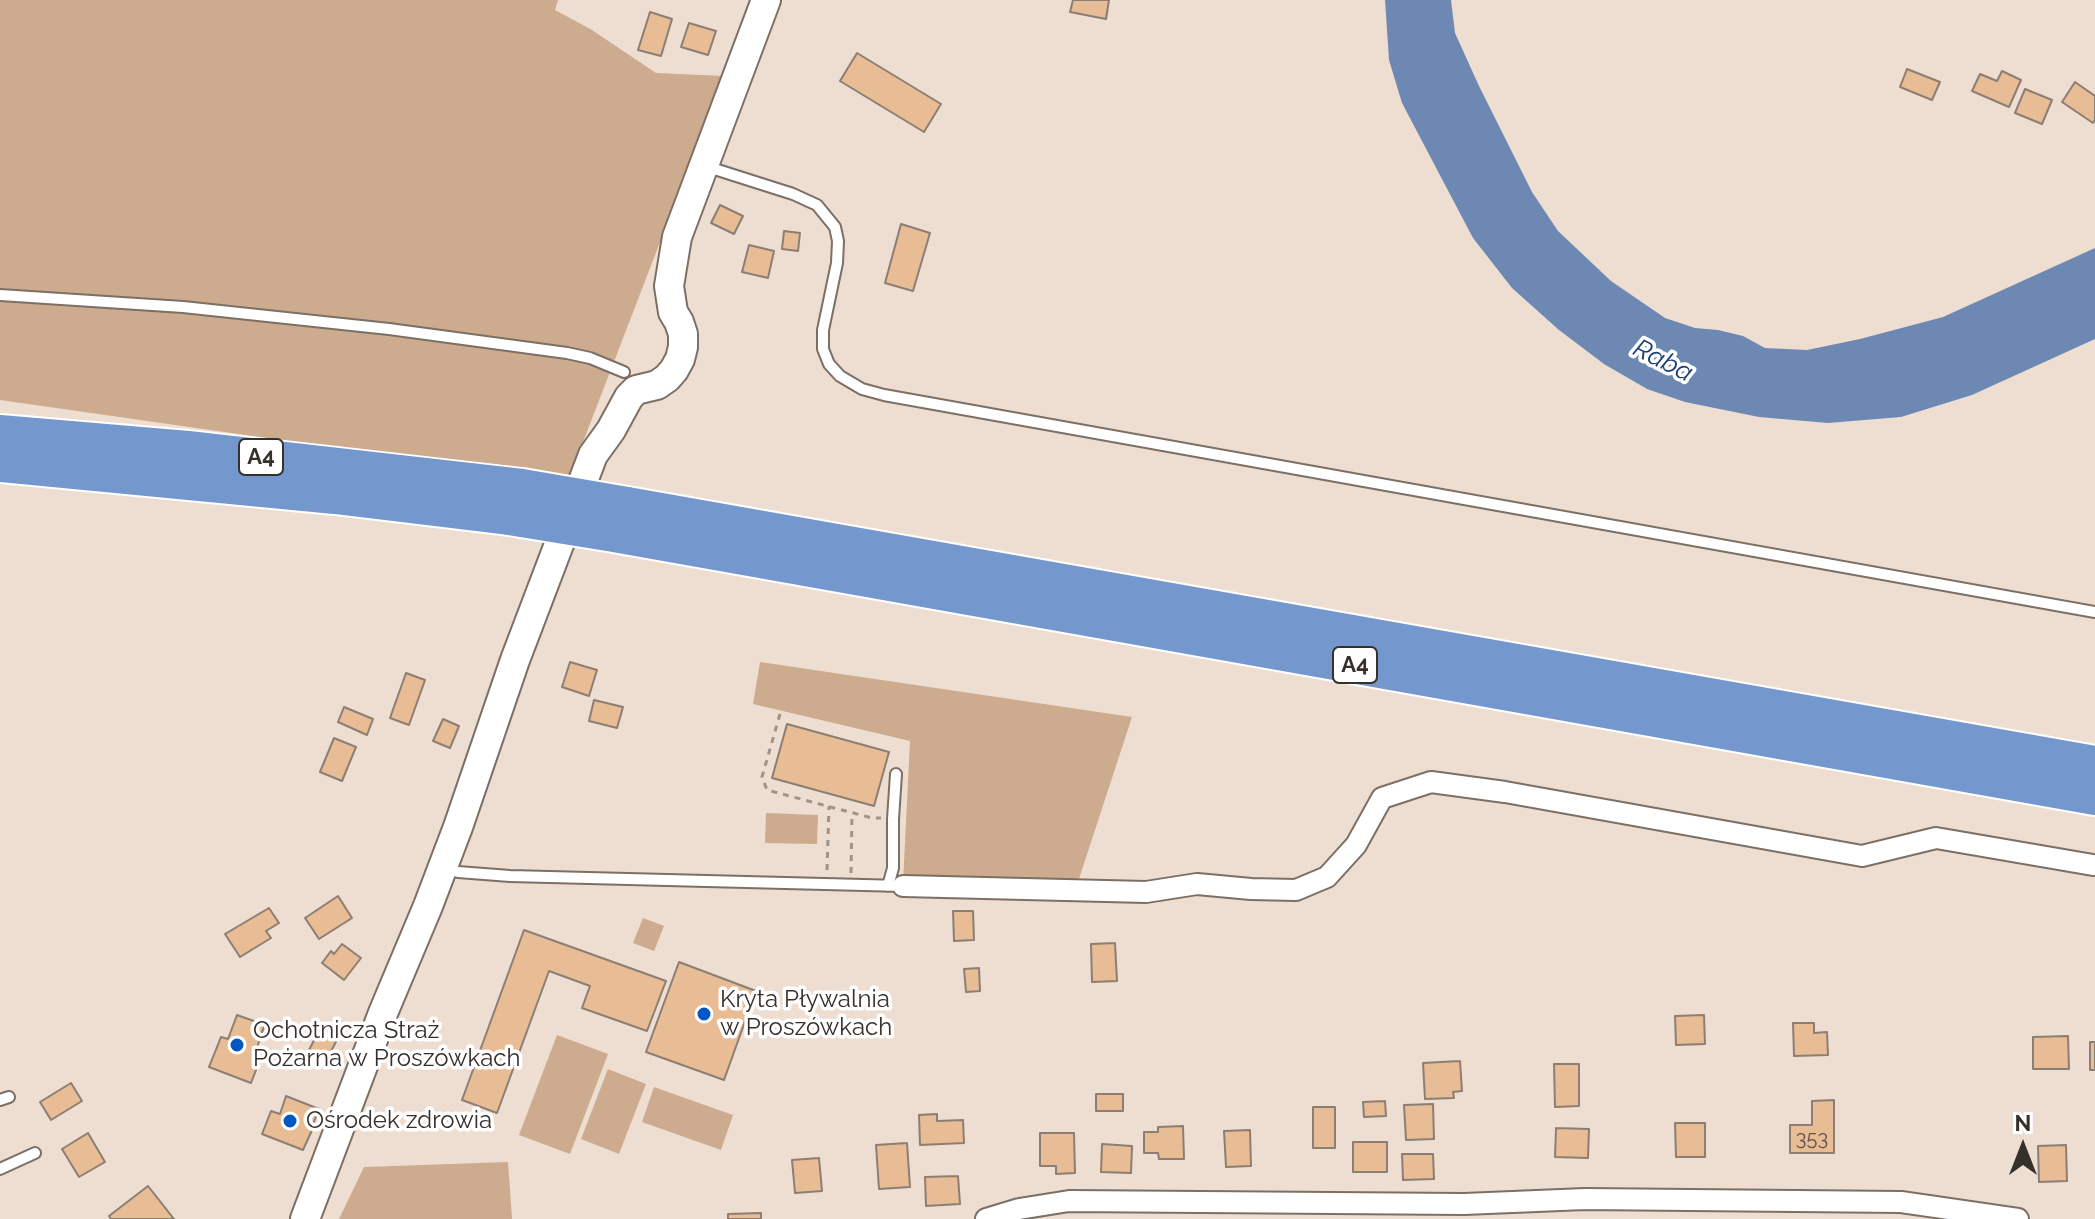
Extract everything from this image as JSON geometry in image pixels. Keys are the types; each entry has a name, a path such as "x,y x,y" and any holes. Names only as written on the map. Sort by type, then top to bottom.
{"highway":[{"name":"A4","path":"0,433 188,449 2095,764"},
{"name":"A4","path":"0,464 335,496 515,502"},
{"name":"A4","path":"621,520 2095,797"}],"main road":[{"path":"305,1219 377,1027 458,827 544,580 593,455 629,397 636,390 657,385 667,378 680,359 683,334 673,312 669,286 677,237 766,0"}],"street":[{"path":"896,886 1146,892 1197,884 1296,890 1327,877 1356,845 1382,798 1431,782 1505,792 1862,856 1936,838 2093,865"},
{"path":"986,1219 1019,1209 1069,1201 1464,1204 1585,1199 1901,1202 2018,1219"}],"lane":[{"path":"704,166 793,194 817,205 835,227 837,263 823,330 823,349 829,364 840,376 862,389 2095,612"},
{"path":"0,295 183,307 389,329 567,353 590,358 624,372"},
{"path":"442,867 458,872 510,876 896,886 893,868 896,774"},
{"path":"0,1169 35,1153"}],"path":[{"path":"780,714 762,777 767,790 872,818 893,819"},
{"path":"827,884 829,806"},
{"path":"850,884 852,813"}],"shaded area":[{"path":"0,0 558,0 555,10 592,30 656,73 724,76 568,481 0,400"},
{"path":"760,662 1132,717 1077,885 903,883 910,741 753,704"},
{"path":"766,813 818,815 817,844 765,843"},
{"path":"643,918 664,926 654,951 633,943"},
{"path":"557,1035 608,1054 570,1154 519,1135"},
{"path":"608,1069 646,1084 619,1154 581,1139"},
{"path":"654,1087 733,1115 721,1150 642,1122"},
{"path":"508,1162 512,1219 339,1219 364,1167"}],"water":[{"name":"Raba","path":"1385,0 1451,0 1455,33 1479,86 1532,192 1558,231 1611,281 1665,318 1695,328 1743,336 1765,348 1807,350 1943,317 2095,248 2095,339 1972,395 1901,417 1828,423 1759,417 1685,402 1647,389 1604,364 1559,330 1512,288 1473,238 1402,103 1389,60"}],"building":[{"path":"1073,0 1109,0 1106,19 1070,12"},
{"path":"650,12 672,19 661,56 638,50"},
{"path":"689,23 716,31 708,55 681,47"},
{"path":"857,53 941,104 924,132 840,81"},
{"path":"1907,69 1940,82 1932,100 1900,87"},
{"path":"2002,71 2021,80 2009,107 1972,91 1980,74 1997,81"},
{"path":"2075,82 2095,96 2093,123 2062,102"},
{"path":"2025,89 2052,100 2042,124 2015,113"},
{"path":"720,205 743,216 734,234 711,223"},
{"path":"901,224 930,233 913,291 885,283"},
{"path":"784,231 800,233 798,251 782,249"},
{"path":"749,245 774,251 768,278 742,272"},
{"path":"570,662 597,670 589,696 562,687"},
{"path":"406,673 425,680 409,725 390,718"},
{"path":"594,700 623,707 617,728 589,721"},
{"path":"344,707 373,719 367,735 338,722"},
{"path":"443,719 459,726 450,748 433,741"},
{"path":"787,724 889,752 874,806 772,778"},
{"path":"334,738 356,747 342,781 320,772"},
{"path":"338,896 352,918 319,939 305,918"},
{"path":"269,908 279,923 266,931 271,938 240,957 225,934"},
{"path":"953,911 973,911 974,940 954,941"},
{"path":"524,930 666,981 647,1031 582,1008 590,986 549,971 497,1113 462,1100"},
{"path":"1115,943 1117,981 1092,982 1091,944"},
{"path":"342,944 361,958 344,980 322,963 331,951 334,954"},
{"name":"Kryta Pływalnia w Proszówkach","path":"679,962 756,991 724,1080 646,1052"},
{"path":"979,968 980,991 966,992 964,969"},
{"name":"Ochotnicza Straż Pożarna w Proszówkach","path":"237,1015 265,1025 260,1037 263,1038 256,1050 263,1052 251,1083 209,1067 221,1037 228,1039"},
{"path":"1704,1015 1705,1044 1676,1045 1675,1016"},
{"path":"1793,1023 1814,1023 1814,1033 1827,1032 1828,1055 1794,1056"},
{"path":"321,1027 339,1036 327,1059 309,1050"},
{"path":"2068,1036 2069,1069 2033,1069 2033,1037"},
{"path":"2090,1042 2095,1042 2095,1070 2090,1070"},
{"path":"1460,1061 1462,1091 1453,1092 1454,1098 1425,1099 1423,1063"},
{"path":"1554,1064 1579,1064 1579,1106 1555,1107"},
{"path":"71,1083 82,1101 51,1120 40,1102"},
{"path":"1096,1094 1123,1094 1123,1111 1096,1111"},
{"name":"Ośrodek zdrowia","path":"286,1096 319,1109 303,1150 262,1134 271,1111 280,1114"},
{"path":"1834,1100 1834,1153 1790,1153 1790,1125 1812,1125 1812,1101"},
{"path":"1385,1101 1386,1116 1364,1117 1363,1102"},
{"path":"1433,1104 1434,1139 1406,1140 1404,1105"},
{"path":"1313,1107 1335,1107 1335,1148 1313,1148"},
{"path":"937,1114 937,1121 963,1120 964,1143 920,1145 919,1115"},
{"path":"1675,1123 1705,1123 1705,1157 1676,1157"},
{"path":"1183,1126 1184,1159 1159,1159 1158,1153 1144,1153 1144,1132 1158,1132 1158,1127"},
{"path":"1556,1128 1589,1129 1588,1158 1555,1157"},
{"path":"1250,1130 1251,1166 1226,1167 1224,1131"},
{"path":"88,1133 105,1162 79,1177 62,1149"},
{"path":"1040,1133 1074,1133 1075,1173 1056,1174 1056,1166 1040,1166"},
{"path":"1353,1142 1387,1142 1387,1172 1353,1172"},
{"path":"907,1143 910,1187 879,1189 876,1145"},
{"path":"1102,1144 1132,1146 1131,1173 1101,1172"},
{"path":"2066,1145 2067,1181 2039,1182 2038,1146"},
{"path":"1402,1154 1433,1154 1434,1179 1403,1180"},
{"path":"819,1158 822,1191 795,1193 792,1160"},
{"path":"958,1176 960,1204 926,1206 925,1177"},
{"path":"148,1186 174,1219 111,1219 109,1216"},
{"path":"761,1213 761,1219 728,1219 728,1214"}],"place":[{"name":"Kryta Pływalnia w Proszówkach","path":"704,1014"},
{"name":"Ochotnicza Straż Pożarna w Proszówkach","path":"237,1045"},
{"name":"Ośrodek zdrowia","path":"290,1121"}]}
